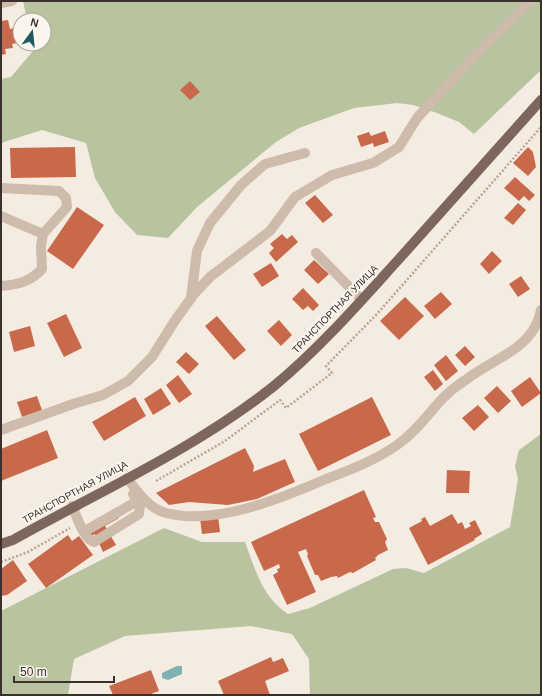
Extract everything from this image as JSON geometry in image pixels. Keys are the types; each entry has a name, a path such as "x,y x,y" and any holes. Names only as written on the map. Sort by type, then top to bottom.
{"main road":[{"name":"ТРАНСПОРТНАЯ УЛИЦА","path":"1,544 12,540 72,506 126,479 230,418 274,386 311,354 362,300 541,100"}],"street":[{"path":"1,3 12,1"},
{"path":"1,430 73,404 103,396 128,381 152,357 191,298 210,276 270,231 295,197 332,175 373,163 399,147 417,118 484,46 532,1"},
{"path":"191,298 197,251 210,223 241,185 265,164 305,153"},
{"path":"1,188 59,191 66,198 67,207 43,234 41,246 42,268 33,278 20,283 1,286"},
{"path":"1,216 43,234"},
{"path":"316,252 362,300"},
{"path":"126,479 148,504 165,513 189,517 227,512 276,500 358,466 397,445 421,425 444,397 466,379 488,363 509,354 527,340 539,322 541,310"},
{"path":"72,506 84,532 91,541 94,542 139,514 140,506 126,479"}],"path":[{"path":"156,481 225,441 280,400 286,408 332,373 326,366 377,314 541,127"},
{"path":"1,562 28,552 71,528"}],"green space":[{"path":"23,1 541,1 541,70 474,134 459,122 437,113 413,105 397,103 354,108 299,128 276,142 197,207 168,238 137,235 115,212 95,178 86,143 42,130 1,143 1,79 11,77 32,52 52,52 52,12 25,12"},
{"path":"541,434 541,695 310,695 309,659 292,634 251,626 125,636 74,659 68,695 1,695 1,611 164,528 202,542 245,542 260,582 279,607 288,614 310,608 393,569 406,568 424,573 510,527 518,479 515,466 519,450"}],"water":[{"path":"177,666 182,666 182,674 168,680 162,678 162,673"}],"building":[{"path":"8,20 10,29 12,28 12,48 5,49 6,54 1,55 1,21"},
{"path":"190,81 200,92 190,100 180,90"},
{"path":"385,131 389,142 374,147 373,143 361,147 357,136 369,132 371,136"},
{"path":"75,147 76,177 11,178 10,148"},
{"path":"528,147 533,152 536,167 528,176 513,163"},
{"path":"515,177 535,195 529,201 524,196 519,201 504,188"},
{"path":"315,195 333,215 323,223 305,203"},
{"path":"518,203 526,210 513,225 504,218"},
{"path":"77,207 104,225 73,269 47,251"},
{"path":"282,234 287,239 292,235 298,242 276,262 269,253 274,248 270,244"},
{"path":"492,251 502,261 489,274 480,264"},
{"path":"314,260 329,274 318,284 304,270"},
{"path":"271,263 279,276 262,287 253,274"},
{"path":"521,276 530,289 518,297 509,284"},
{"path":"303,288 319,305 313,311 308,306 303,310 292,299"},
{"path":"441,292 452,304 435,319 424,306"},
{"path":"405,297 424,316 399,340 380,321"},
{"path":"66,314 82,348 64,357 47,323"},
{"path":"217,316 246,350 234,360 205,326"},
{"path":"279,320 292,335 281,346 267,331"},
{"path":"30,326 35,346 14,352 9,332"},
{"path":"465,346 475,357 465,366 455,355"},
{"path":"186,352 199,364 189,374 176,362"},
{"path":"446,355 458,371 446,381 434,365"},
{"path":"433,370 443,384 435,391 424,377"},
{"path":"178,375 192,394 179,403 166,385"},
{"path":"530,377 541,393 522,407 511,391"},
{"path":"497,386 511,401 498,413 484,398"},
{"path":"161,388 171,404 153,415 144,399"},
{"path":"37,396 42,410 22,417 17,402"},
{"path":"135,397 146,416 104,441 92,422"},
{"path":"372,397 391,435 318,471 299,434"},
{"path":"478,405 489,417 474,431 462,418"},
{"path":"47,430 58,458 1,481 1,449"},
{"path":"245,448 254,466 253,472 285,459 295,482 257,499 228,505 189,502 169,505 156,493"},
{"path":"447,470 470,471 469,493 446,493"},
{"path":"364,490 376,517 373,518 375,522 379,522 387,539 385,542 388,550 378,555 375,558 376,560 353,573 350,572 338,578 337,576 331,577 321,581 318,575 315,575 307,556 308,554 306,549 298,552 316,592 287,605 273,575 278,572 277,569 280,568 279,564 264,571 251,542"},
{"path":"114,509 119,518 105,526 116,545 103,552 95,534 92,536 86,525"},
{"path":"452,514 458,524 462,522 465,529 471,526 469,523 475,520 482,534 474,539 475,540 428,565 409,528 422,521 421,519 425,517 430,526"},
{"path":"218,516 220,532 202,534 200,518"},
{"path":"68,535 72,541 79,536 93,555 46,588 28,564"},
{"path":"13,560 27,581 7,595 1,596 1,569"},
{"path":"271,657 273,662 283,658 289,671 265,681 270,695 224,695 218,681"},
{"path":"151,670 159,691 148,695 113,695 109,686"}]}
